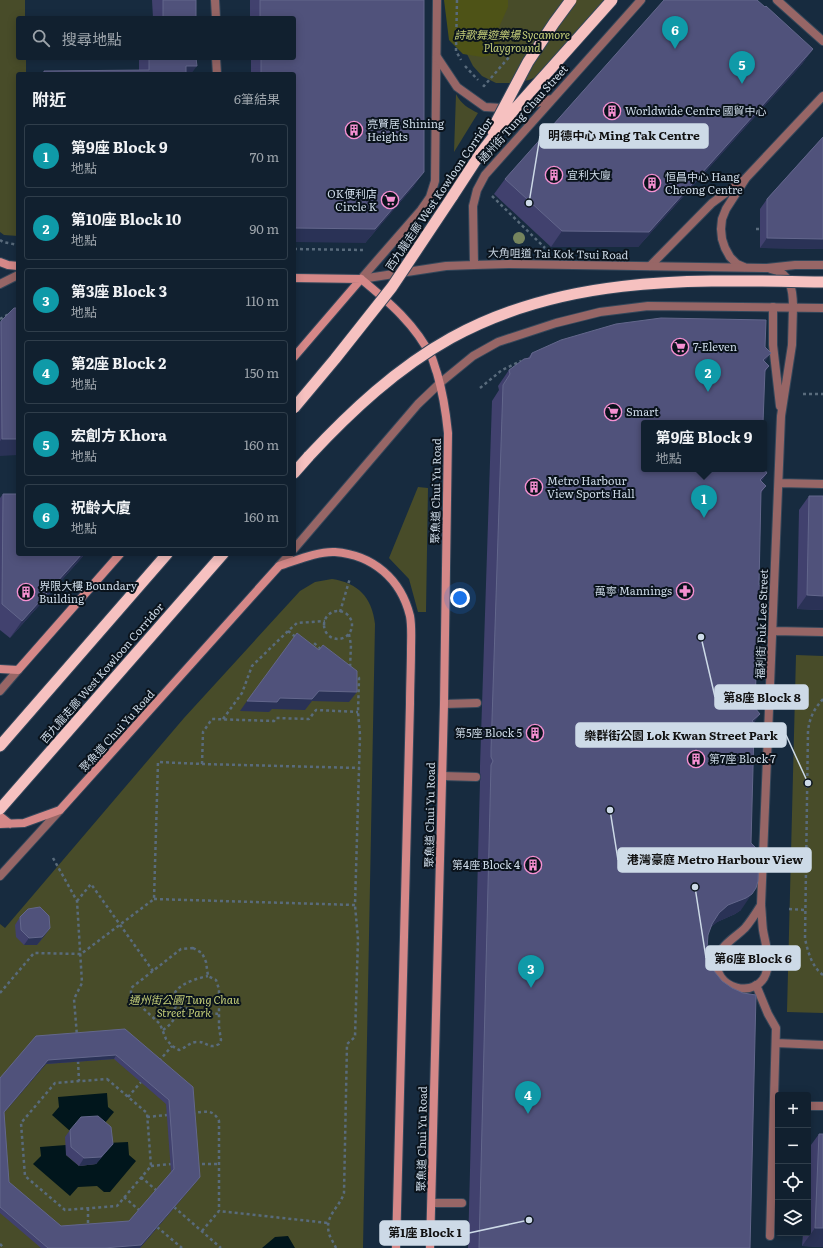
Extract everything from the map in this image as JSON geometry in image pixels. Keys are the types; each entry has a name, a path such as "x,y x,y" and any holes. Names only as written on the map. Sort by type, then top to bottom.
{"highway":[{"path":"480,154 528,62 554,23 572,0"},
{"name":"西九龍走廊 West Kowloon Corridor","path":"296,406 392,287 480,154 513,111 612,0"},
{"path":"296,471 333,430 358,406 388,380 417,359 451,338 490,319 523,307 561,296 602,288 639,284 718,280 823,282"},
{"path":"0,746 165,556"},
{"name":"西九龍走廊 West Kowloon Corridor","path":"0,808 221,556"}],"main road":[{"path":"0,262 16,266"},
{"name":"大角咀道 Tai Kok Tsui Road","path":"296,278 361,279"},
{"path":"296,355 361,279"},
{"name":"聚魚道 Chui Yu Road","path":"361,279 385,298 409,323 421,339 432,359 440,383 448,433 444,704 430,1248"},
{"name":"聚魚道 Chui Yu Road","path":"0,824 24,823 60,810 279,566 309,556 334,552 359,557 377,566 393,580 404,598 410,618 410,704 396,1248"},
{"path":"0,670 18,670 118,556"},
{"path":"0,816 10,824"}],"street":[{"path":"215,0 216,16"},
{"path":"361,279 421,210 430,196 435,181 437,0"},
{"name":"通州街 Tung Chau Street","path":"474,265 473,206 477,190 485,174 641,0"},
{"path":"777,0 823,42"},
{"path":"437,57 457,87 485,107 517,109 552,99"},
{"path":"216,60 217,72"},
{"path":"650,266 712,203 746,178 823,96"},
{"path":"744,267 737,264 730,257 722,239 721,229 722,219 726,210 746,178"},
{"name":"大角咀道 Tai Kok Tsui Road","path":"361,279 446,266 474,265 509,264 767,268 795,265 823,265"},
{"name":"福利街 Fuk Lee Street","path":"756,985 765,976 768,964 761,906 781,416 792,345 793,307 793,295 788,279 775,269 767,268"},
{"path":"0,284 16,276"},
{"path":"296,547 418,404 440,383 473,356 498,342 556,323 600,312 648,306 823,308"},
{"name":"福利街 Fuk Lee Street","path":"773,307 773,345 781,416"},
{"path":"779,483 823,484"},
{"name":"聚魚道 Chui Yu Road","path":"279,566 288,556"},
{"path":"773,631 823,632"},
{"path":"0,691 18,670"},
{"path":"444,704 478,703"},
{"path":"442,776 476,777"},
{"path":"0,876 60,810"},
{"path":"761,906 749,923 720,951 718,958 719,972 728,984 740,989 756,985 768,1014 776,1028 776,1092"},
{"path":"776,1043 823,1044"},
{"path":"811,1106 823,1106"},
{"path":"770,1236 775,1128"},
{"path":"432,1203 462,1203"}],"path":[{"path":"457,0 456,51 463,65 484,86"},
{"path":"491,195 549,252"},
{"path":"0,240 16,245"},
{"path":"296,249 368,250"},
{"path":"0,319 12,312"},
{"path":"480,388 502,370 522,361"},
{"path":"803,394 823,394"},
{"path":"340,612 350,578"},
{"path":"340,612 348,615 352,622 352,627 349,634 340,639 331,637 327,634 324,625 325,621 331,613 340,612"},
{"path":"222,719 242,693 252,666 297,623 325,621"},
{"path":"288,632 299,640"},
{"path":"349,634 351,645 350,671"},
{"path":"310,648 314,643 326,653"},
{"path":"336,1248 329,1233 328,1223 331,1213 342,1200 344,1193 347,1044 354,1037 358,939 355,905 360,768 358,712 359,678 344,666"},
{"path":"823,699 815,708 810,719 808,730 805,910 805,939 810,957 820,973 823,975"},
{"path":"202,764 203,732 212,719 274,721 276,718 309,719 316,710 358,712"},
{"path":"154,899 158,762 360,768"},
{"path":"53,858 77,901 82,983 74,999 77,1036"},
{"path":"77,901 91,884 152,971"},
{"path":"0,993 34,953 81,954 154,899 355,905"},
{"path":"789,909 805,910"},
{"path":"163,1030 170,1026 174,1019 174,994 179,987 199,978 208,976 216,980 219,989 218,1014 221,1040 219,1044 214,1047 208,1046 203,1042 196,1042 189,1044 184,1049 179,1050 172,1046 166,1039 160,1024 131,997 131,988 181,949 193,948 202,953 206,962 208,976"},
{"path":"174,1006 218,1014"},
{"path":"157,1063 172,1046"},
{"path":"78,1061 79,1081"},
{"path":"151,1166 147,1113 107,1079 55,1083 21,1123 25,1176 65,1210 117,1206 151,1166 171,1164"},
{"path":"128,1097 141,1082"},
{"path":"192,1113 211,1112 216,1115 219,1121 219,1212 202,1231"},
{"path":"147,1116 167,1115"},
{"path":"196,1164 219,1164"},
{"path":"141,1177 156,1190"},
{"path":"124,1197 139,1210"},
{"path":"174,1207 221,1248"},
{"path":"88,1208 88,1228"},
{"path":"219,1212 328,1223"},
{"path":"157,1227 182,1248"},
{"path":"0,1244 4,1248"}],"green space":[{"path":"0,0 25,0 25,16 16,16 16,60 26,60 26,72 16,72 16,236 4,235 0,232"},
{"path":"444,0 508,0 508,7 496,34 501,53 482,57 463,54 449,40"},
{"name":"詩歌舞遊樂場 Sycamore Playground","path":"465,0 609,0 543,74 529,80 511,83 496,83 482,76 473,66 465,50"},
{"path":"456,94 465,105 478,113 454,152"},
{"path":"418,487 428,488 426,612 418,612 409,579 389,558"},
{"name":"通州街公園 Tung Chau Street Park","path":"332,579 349,584 362,593 371,606 375,624 363,1248 0,1248 0,924 5,928 184,718 300,591 315,582"},
{"path":"796,655 823,656 823,1013 787,1012"}],"water":[{"path":"107,1093 108,1107 114,1112 100,1129 70,1131 52,1115 59,1107 58,1097"},
{"path":"128,1142 129,1155 136,1161 110,1192 104,1192 97,1186 78,1187 70,1196 33,1164 41,1156 40,1147 66,1145 66,1155 79,1166 96,1164 107,1143"},
{"path":"288,1236 295,1248 262,1248 275,1237"}],"building":[{"path":"163,0 196,0 196,16 163,16"},
{"name":"亮賢居 Shining Heights","path":"260,0 424,0 424,172 375,229 296,228 296,72 261,72 261,60 296,60 296,16 260,16"},
{"path":"664,0 757,0 765,7 766,6 813,49 649,232 562,231 505,179"},
{"path":"149,60 196,60 197,66 186,66 186,72 44,72 44,71 149,70"},
{"path":"823,137 823,239 767,238 767,199"},
{"path":"14,308 16,308 16,439 2,439 1,321"},
{"path":"661,318 766,320 765,347 771,353 763,360 769,366 765,370 763,420 641,420 641,472 767,473 760,480 766,486 761,491 759,585 765,592 758,599 764,605 758,611 755,708 760,714 752,721 759,727 754,731 751,843 759,851 758,881 752,894 728,905 719,913 712,924 708,935 707,948 708,960 722,981 743,993 756,995 750,1248 479,1248 491,765 493,761 491,757 491,750 503,385 510,374 509,370 524,359 530,358 532,353 561,340 616,324"},
{"name":"界限大樓 Boundary Building","path":"3,494 16,494 16,556 80,556 22,621 2,604"},
{"path":"809,496 823,496 823,596 807,595"},
{"path":"297,633 319,650 323,645 357,671 357,692 319,691 312,699 280,698 277,702 247,701"},
{"path":"40,907 49,916 50,928 42,937 29,938 21,930 20,917 28,909"},
{"path":"125,1029 193,1087 200,1177 141,1245 104,1248 48,1248 0,1207 0,1078 36,1036","holes":["116,1055 169,1100 174,1169 129,1221 61,1226 9,1182 4,1112 48,1060"]},
{"path":"98,1116 111,1127 113,1144 101,1157 84,1158 71,1147 70,1130 81,1117"},
{"path":"819,1134 823,1134 823,1228 815,1228"}],"place":[{"name":"祝齡大廈","path":"675,49"},
{"name":"宏創方 Khora","path":"742,84"},
{"name":"Worldwide Centre 國貿中心","path":"612,111"},
{"name":"亮賢居 Shining Heights","path":"354,130"},
{"name":"宜利大廈","path":"554,175"},
{"name":"恒昌中心 Hang Cheong Centre","path":"652,183"},
{"name":"OK便利店 Circle K","path":"390,200"},
{"name":"明德中心 Ming Tak Centre","path":"529,203"},
{"name":"7-Eleven","path":"680,347"},
{"name":"第10座 Block 10","path":"708,392"},
{"name":"Smart","path":"613,412"},
{"name":"Metro Harbour View Sports Hall","path":"534,487"},
{"name":"第9座 Block 9","path":"704,518"},
{"name":"萬寧 Mannings","path":"685,591"},
{"name":"界限大樓 Boundary Building","path":"26,592"},
{"name":"第8座 Block 8","path":"701,637"},
{"name":"第5座 Block 5","path":"535,733"},
{"name":"第7座 Block 7","path":"696,759"},
{"name":"樂群街公園 Lok Kwan Street Park","path":"808,783"},
{"name":"港灣豪庭 Metro Harbour View","path":"610,810"},
{"name":"第4座 Block 4","path":"533,865"},
{"name":"第6座 Block 6","path":"695,887"},
{"name":"第3座 Block 3","path":"531,988"},
{"name":"第2座 Block 2","path":"528,1114"},
{"name":"第1座 Block 1","path":"529,1220"}]}
